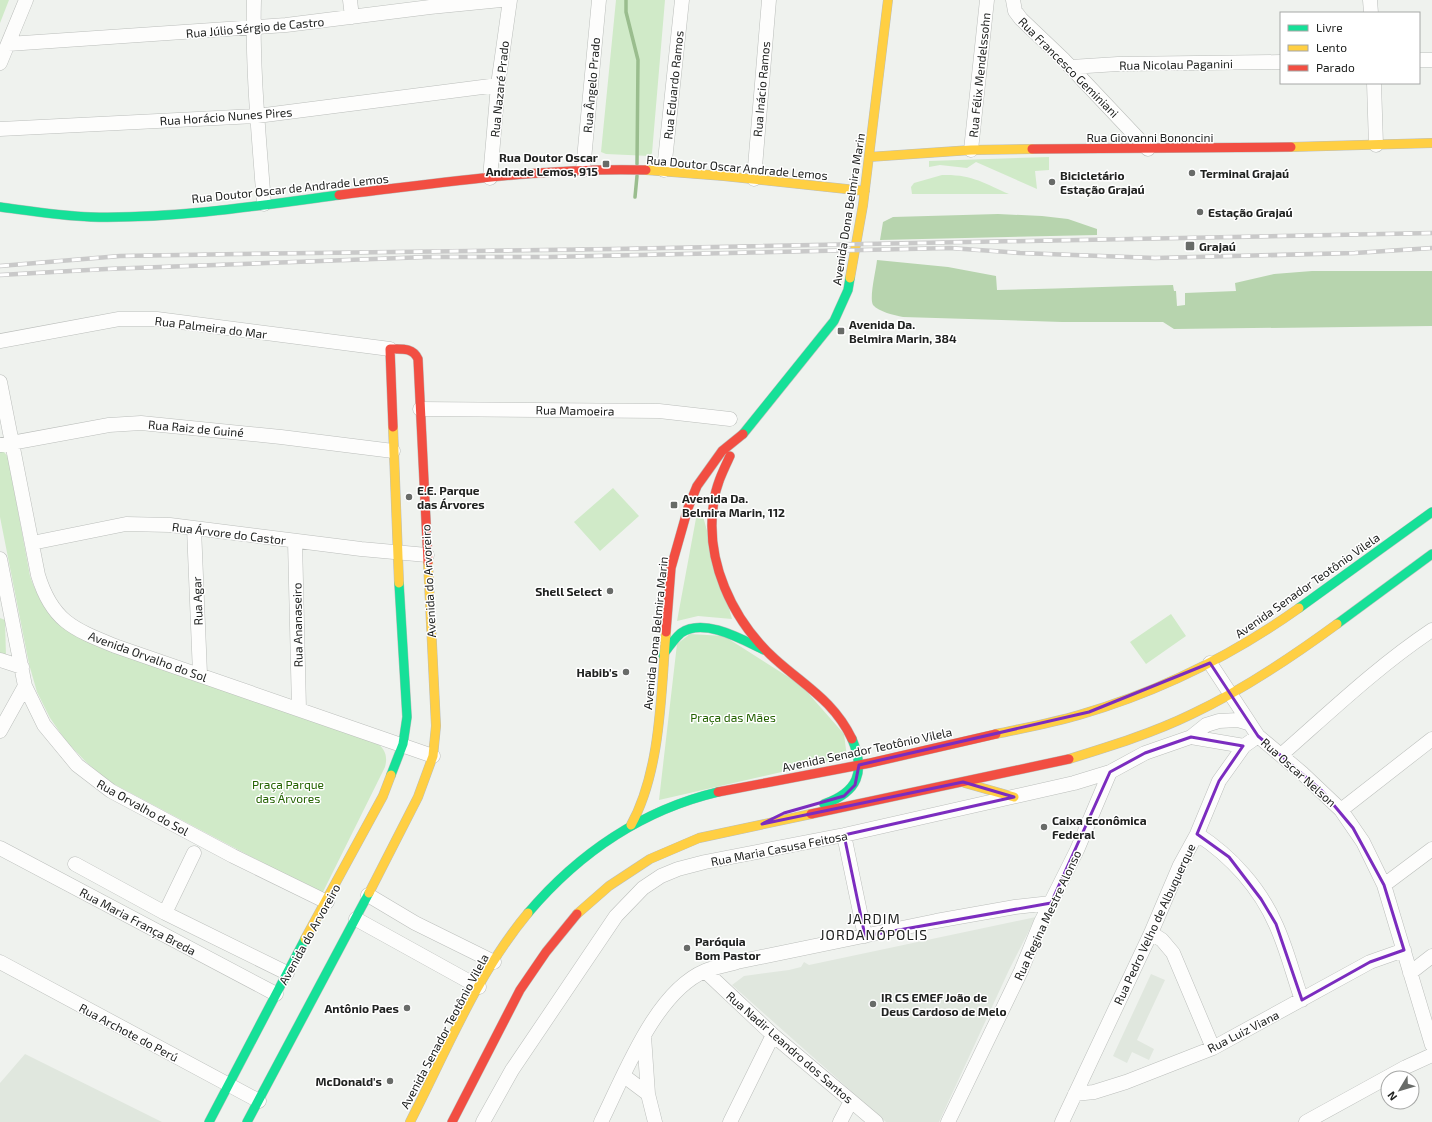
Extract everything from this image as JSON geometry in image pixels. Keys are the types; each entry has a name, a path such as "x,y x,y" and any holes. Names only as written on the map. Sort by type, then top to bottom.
{"main road":[{"name":"Avenida Dona Belmira Marin","path":"859,765 847,728 835,710 823,698 767,652 746,626 730,600 719,573 710,535 712,507 718,479 741,436 834,321 844,302 851,277 865,191 888,0"},
{"name":"Rua Giovanni Bononcini","path":"869,157 894,158 971,150 1148,149 1432,143"},
{"name":"Rua Doutor Oscar Andrade Lemos","path":"583,170 664,170 865,191"},
{"name":"Rua Doutor Oscar de Andrade Lemos","path":"0,207 102,217 264,204 490,178 583,170"},
{"name":"Rua Palmeira do Mar","path":"390,349 412,350 417,354 418,359"},
{"name":"Avenida do Arvoreiro","path":"209,1122 287,973 327,902 383,796 403,744 407,717 397,553 390,349"},
{"name":"Avenida do Arvoreiro","path":"248,1122 418,797 433,756 436,726 418,359"},
{"name":"Avenida Dona Belmira Marin","path":"632,825 648,782 658,720 671,568 688,508 697,486 712,464 726,448 741,436"},
{"name":"Avenida Senador Teotônio Vilela","path":"410,1122 479,987 520,924 549,888 589,854 632,825 697,798 744,787 859,765 1089,712 1171,682 1210,663 1274,625 1432,512"},
{"path":"452,1122 520,991 538,961 569,920 605,887 637,865 657,854 698,838 1068,759 1123,742 1192,714 1231,693 1322,635 1432,554"},
{"path":"663,655 676,637 683,632 698,627 718,630 767,652"},
{"path":"762,824 784,813 825,804 844,796 855,785 859,765"},
{"path":"963,782 1014,797"}],"street":[{"path":"0,63 26,0"},
{"path":"254,0 253,28 257,116 264,204"},
{"path":"350,0 352,17"},
{"name":"Rua Júlio Sérgio de Castro","path":"8,44 253,28 500,0"},
{"name":"Rua Nazaré Prado","path":"490,178 498,85 510,0"},
{"name":"Rua Ângelo Prado","path":"583,170 599,0"},
{"name":"Rua Eduardo Ramos","path":"664,170 682,0"},
{"name":"Rua Inácio Ramos","path":"754,179 769,0"},
{"name":"Rua Félix Mendelssohn","path":"971,150 987,0"},
{"name":"Rua Francesco Geminiani","path":"1013,0 1015,11 1021,19 1071,67 1148,149"},
{"path":"1370,0 1371,12"},
{"path":"1420,60 1432,60"},
{"name":"Rua Nicolau Paganini","path":"1071,67 1118,64 1280,62"},
{"path":"1374,84 1376,145"},
{"name":"Rua Horácio Nunes Pires","path":"0,129 257,116 498,85"},
{"name":"Rua Palmeira do Mar","path":"0,340 119,320 157,319 390,349"},
{"name":"Avenida Orvalho do Sol","path":"0,382 6,444 43,590 60,617 74,628 98,639 403,744"},
{"name":"Rua Mamoeira","path":"420,409 659,411 730,419"},
{"name":"Rua Raiz de Guiné","path":"6,444 109,424 141,423 281,437 393,451"},
{"name":"Rua Árvore do Castor","path":"32,543 126,524 170,525 397,553 427,555"},
{"name":"Rua Agar","path":"194,528 200,674"},
{"name":"Rua Ananaseiro","path":"295,541 299,709"},
{"name":"Rua Orvalho do Sol","path":"0,559 5,609 26,686 44,726 77,765 94,780 111,791 233,856 327,902"},
{"path":"1281,755 1341,701 1416,640 1432,630"},
{"path":"0,660 22,667"},
{"name":"Rua Oscar Nelson","path":"1210,663 1258,736 1341,810 1363,842 1384,885 1432,1045"},
{"path":"0,731 26,686"},
{"name":"Rua Maria Casusa Feitosa","path":"483,1122 512,1070 616,916 643,888 661,876 678,869 705,862 844,835 1074,783 1110,772 1145,753 1191,738 1206,725 1219,721 1238,720 1248,722"},
{"name":"Rua Pedro Velho de Albuquerque","path":"1062,1122 1151,933 1180,865 1197,834 1219,781 1244,746 1258,736"},
{"name":"Rua Maria Casusa Feitosa","path":"1191,738 1244,746"},
{"path":"1341,810 1432,739"},
{"path":"403,744 433,756"},
{"name":"Rua Regina Mestre Alonso","path":"948,1122 1021,971 1051,903 1077,850 1110,772"},
{"path":"1197,834 1229,857 1261,899 1276,924 1302,1000"},
{"path":"844,835 865,936"},
{"name":"Rua Maria França Breda","path":"0,848 276,994"},
{"path":"1384,885 1432,849"},
{"path":"165,913 194,853"},
{"path":"74,864 165,913 287,973"},
{"path":"368,895 415,923 494,962"},
{"path":"601,1122 656,1015 687,983 705,971 737,962 991,911 1051,903"},
{"path":"356,918 479,987"},
{"path":"1151,933 1162,940 1173,953 1213,1048"},
{"name":"Rua Luiz Viana","path":"1075,1094 1094,1092 1126,1082 1213,1048 1370,962 1386,955 1404,950"},
{"path":"1410,973 1432,956"},
{"name":"Rua Archote do Perú","path":"0,962 228,1086 259,1101"},
{"name":"Rua Nadir Leandro dos Santos","path":"705,971 774,1035 876,1122"},
{"path":"730,1122 774,1035"},
{"path":"644,1036 648,1094 655,1122"},
{"path":"1306,1122 1406,1067 1432,1056"},
{"path":"624,1076 648,1094"},
{"path":"840,1122 851,1101"}],"highlighted area":[{"path":"1210,663 1258,736 1322,791 1353,828 1384,885 1404,950 1370,962 1302,1000 1276,924 1261,899 1229,857 1197,834 1219,781 1243,746 1191,737 1145,753 1110,772 1051,903 865,936 844,835 1014,797 963,782 762,824 784,813 844,796 855,785 859,765 1089,712"}],"shaded area":[{"name":"IR CS EMEF João de Deus Cardoso de Melo","path":"1036,917 1009,970 939,1122 886,1122 732,985 744,976 789,970 801,967 804,962 809,965"},
{"path":"1151,974 1165,980 1137,1040 1154,1049 1149,1060 1132,1052 1127,1063 1113,1056"},
{"path":"25,1054 162,1122 0,1122 0,1083"}],"green space":[{"path":"0,0 9,0 0,23"},
{"path":"616,0 665,0 652,153 650,156 606,154 601,152"},
{"path":"1049,157 1049,170 1035,171 1037,189 976,162 967,168 940,165 929,167 929,161"},
{"path":"942,175 969,178 1009,194 912,194 911,187 914,183"},
{"path":"998,214 1068,219 1097,229 1097,235 880,240 883,222 893,217"},
{"path":"877,260 948,267 996,276 997,290 1173,285 1174,291 1176,291 1177,306 1185,305 1185,293 1236,291 1235,283 1274,274 1312,271 1432,271 1432,326 1174,329 1163,322 1062,322 903,317 883,311 873,305 872,290"},
{"name":"Praça Parque das Árvores","path":"0,451 4,452 8,457 30,576 38,595 48,611 69,631 78,637 375,742 381,747 386,756 385,767 322,894 108,781 86,762 66,741 50,718 37,692 29,664 0,517"},
{"path":"613,488 639,516 600,551 574,522"},
{"path":"701,509 732,619 698,616 677,621 697,513"},
{"path":"1171,614 1186,636 1146,664 1130,642"},
{"path":"0,618 5,620 6,657 0,655"},
{"name":"Praça das Mães","path":"690,634 724,636 801,685 844,734 847,757 659,800 677,644"}],"waterway":[{"path":"626,0 626,12 638,60 637,164"},
{"path":"635,197 637,176"}],"railway":[{"path":"0,266 120,256 614,249 1432,233"},
{"path":"0,275 106,269 427,257 549,257 950,248 1020,253 1155,258 1355,253 1432,248"}],"traffic: fast":[{"path":"0,207 68,216 153,216 215,211 339,195"},
{"path":"743,434 834,321 848,290 850,278"},
{"path":"1299,608 1432,512"},
{"path":"1337,624 1432,554"},
{"path":"391,775 403,744 407,717 399,583"},
{"path":"663,655 681,633 690,629 701,628 712,629 735,636 764,650"},
{"path":"824,804 845,793 856,779 858,761 852,739"},
{"path":"528,913 568,872 613,837 663,810 718,792"},
{"path":"247,1122 369,893"},
{"path":"209,1122 305,939"}],"traffic: slow":[{"path":"850,278 863,205 888,0"},
{"path":"1291,147 1432,143"},
{"path":"869,157 971,150 1032,149"},
{"path":"646,170 724,176 865,191"},
{"path":"393,427 399,583"},
{"path":"369,893 418,797 433,756 436,726 428,562"},
{"path":"996,734 1079,715 1108,706 1166,683 1248,641 1299,608"},
{"path":"1069,759 1147,733 1211,705 1303,649 1337,624"},
{"path":"631,825 641,804 654,756 661,706 666,632"},
{"path":"305,939 383,796 391,775"},
{"path":"965,783 1014,797"},
{"path":"577,914 609,886 650,859 699,838 811,814"},
{"path":"410,1122 463,1014 478,987 493,962 528,913"}],"traffic: jam":[{"path":"1032,149 1291,147"},
{"path":"339,195 530,173 646,170"},
{"path":"393,427 390,349 398,349 413,352 418,359 428,562"},
{"path":"666,632 671,568 688,508 697,486 722,451 743,434"},
{"path":"730,456 716,489 712,523 713,545 725,588 734,607 746,626 760,643 775,659 828,704 837,714 852,739"},
{"path":"718,792 870,763 996,734"},
{"path":"811,814 1069,759"},
{"path":"452,1122 520,990 546,952 577,914"}],"place":[{"name":"Rua Doutor Oscar Andrade Lemos, 915","path":"606,164"},
{"name":"Terminal Grajaú","path":"1192,173"},
{"name":"Bicicletário Estação Grajaú","path":"1052,182"},
{"name":"Estação Grajaú","path":"1200,212"},
{"name":"Grajaú","path":"1190,246"},
{"name":"Avenida Da. Belmira Marin, 384","path":"841,331"},
{"name":"E.E. Parque das Árvores","path":"409,497"},
{"name":"Avenida Da. Belmira Marin, 112","path":"674,505"},
{"name":"Shell Select","path":"610,591"},
{"name":"Habib's","path":"626,672"},
{"name":"Caixa Econômica Federal","path":"1044,827"},
{"name":"Paróquia Bom Pastor","path":"687,948"},
{"name":"IR CS EMEF João de Deus Cardoso de Melo","path":"873,1004"},
{"name":"Antônio Paes","path":"407,1008"},
{"name":"McDonald's","path":"390,1081"}],"district":[{"name":"JARDIM JORDANÓPOLIS","path":"874,926"}]}
